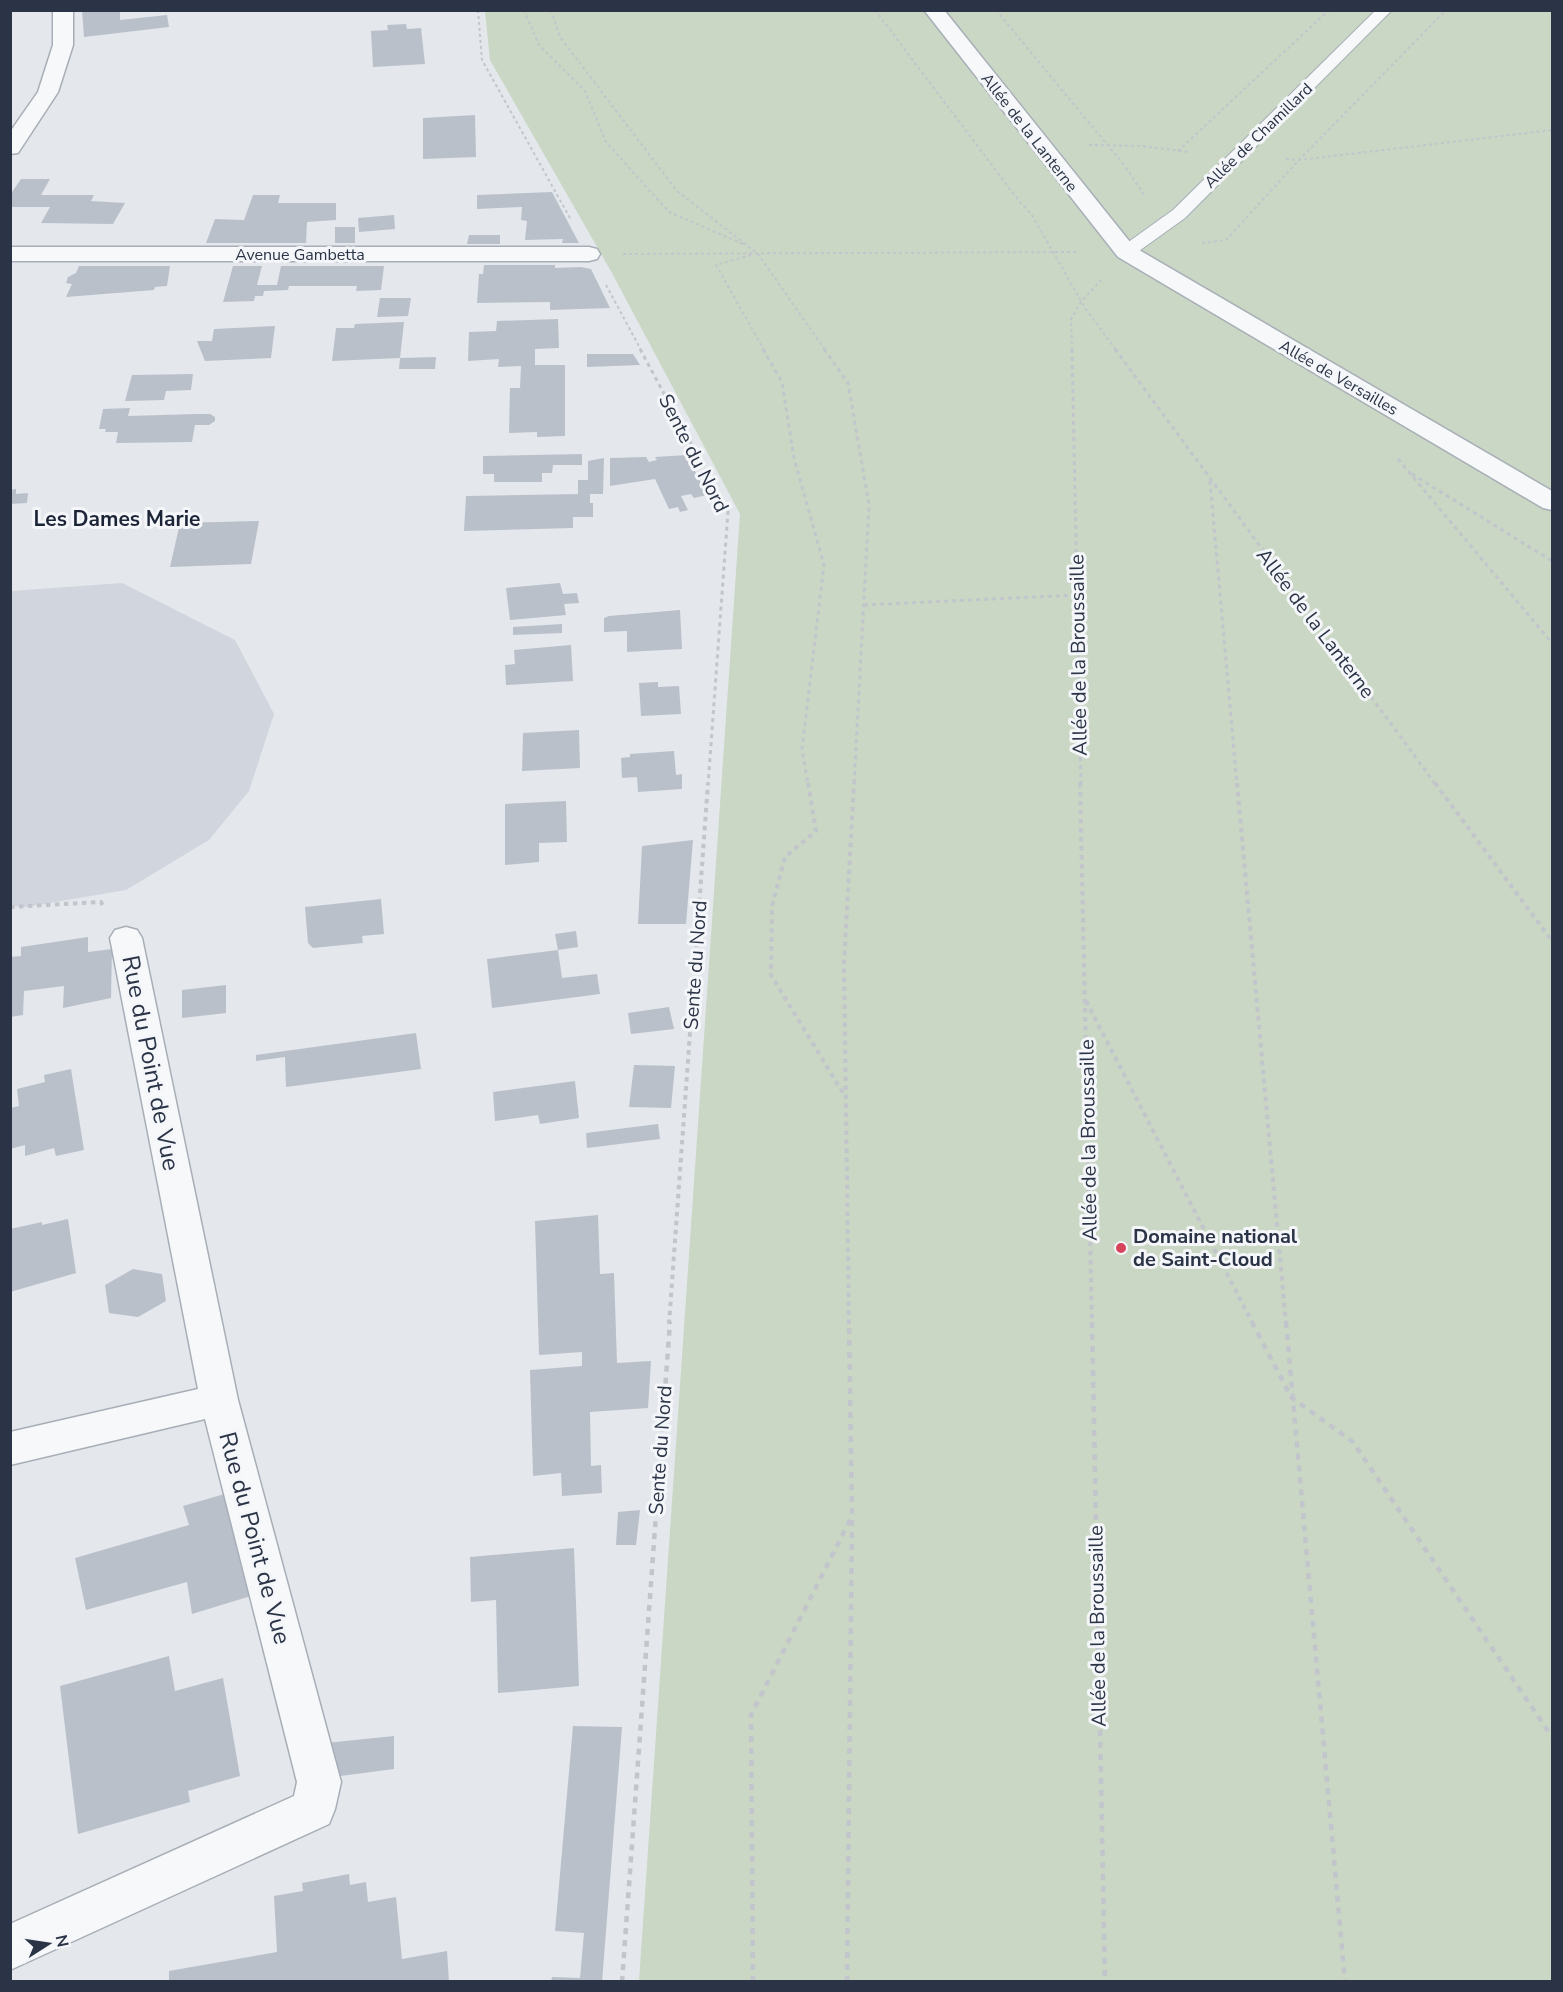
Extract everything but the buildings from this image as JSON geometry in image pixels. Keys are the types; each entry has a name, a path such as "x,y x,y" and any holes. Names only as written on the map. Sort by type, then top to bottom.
{"street":[{"path":"10,148 48,92 63,45 63,10"},
{"name":"Allée de la Lanterne","path":"933,10 1126,252"},
{"name":"Allée de Versailles","path":"1126,252 1552,502"},
{"name":"Avenue Gambetta","path":"10,254 589,254"},
{"name":"Rue du Point de Vue","path":"10,1948 313,1809 319,1782 219,1400 126,938"},
{"path":"10,1449 219,1400"}],"lane":[{"name":"Allée de Chamillard","path":"1126,252 1179,214 1384,10"}],"path":[{"name":"Sente du Nord","path":"478,10 482,60 728,512 622,1982"},
{"path":"524,10 539,45 585,91 606,142 669,212 750,247"},
{"path":"551,10 560,37 677,191 758,254 848,383 869,505 844,965 848,1100 852,1517 847,1982"},
{"name":"Allée de la Lanterne","path":"875,10 1019,201 1032,215 1082,302 1210,481 1552,941"},
{"path":"996,10 1107,145"},
{"path":"1178,151 1329,10"},
{"path":"589,254 1126,252 1226,240 1299,160 1446,10"},
{"path":"1299,160 1552,130"},
{"path":"1047,153 1073,147 1107,145 1239,153"},
{"path":"758,254 716,265 782,382 794,458 824,565 802,749 816,831 785,857 772,906 771,975 848,1100"},
{"name":"Allée de la Broussaille","path":"1082,302 1071,319 1105,1982"},
{"path":"1395,455 1552,643"},
{"path":"1409,472 1552,561"},
{"path":"1210,481 1345,1982"},
{"path":"864,605 1077,595"},
{"path":"10,907 101,902"},
{"path":"1085,999 1291,1397 1353,1442 1552,1737"},
{"path":"753,1982 751,1715 852,1517"}],"shaded area":[{"path":"122,583 235,640 274,714 249,791 209,840 126,890 26,907 11,906 11,591"}],"green space":[{"name":"Domaine national de Saint-Cloud","path":"485,11 1552,11 1552,1981 639,1981 740,514 612,273 490,60"}],"place":[{"name":"Domaine national de Saint-Cloud","path":"1121,1248"}],"district":[{"name":"Les Dames Marie","path":"117,519"}]}
